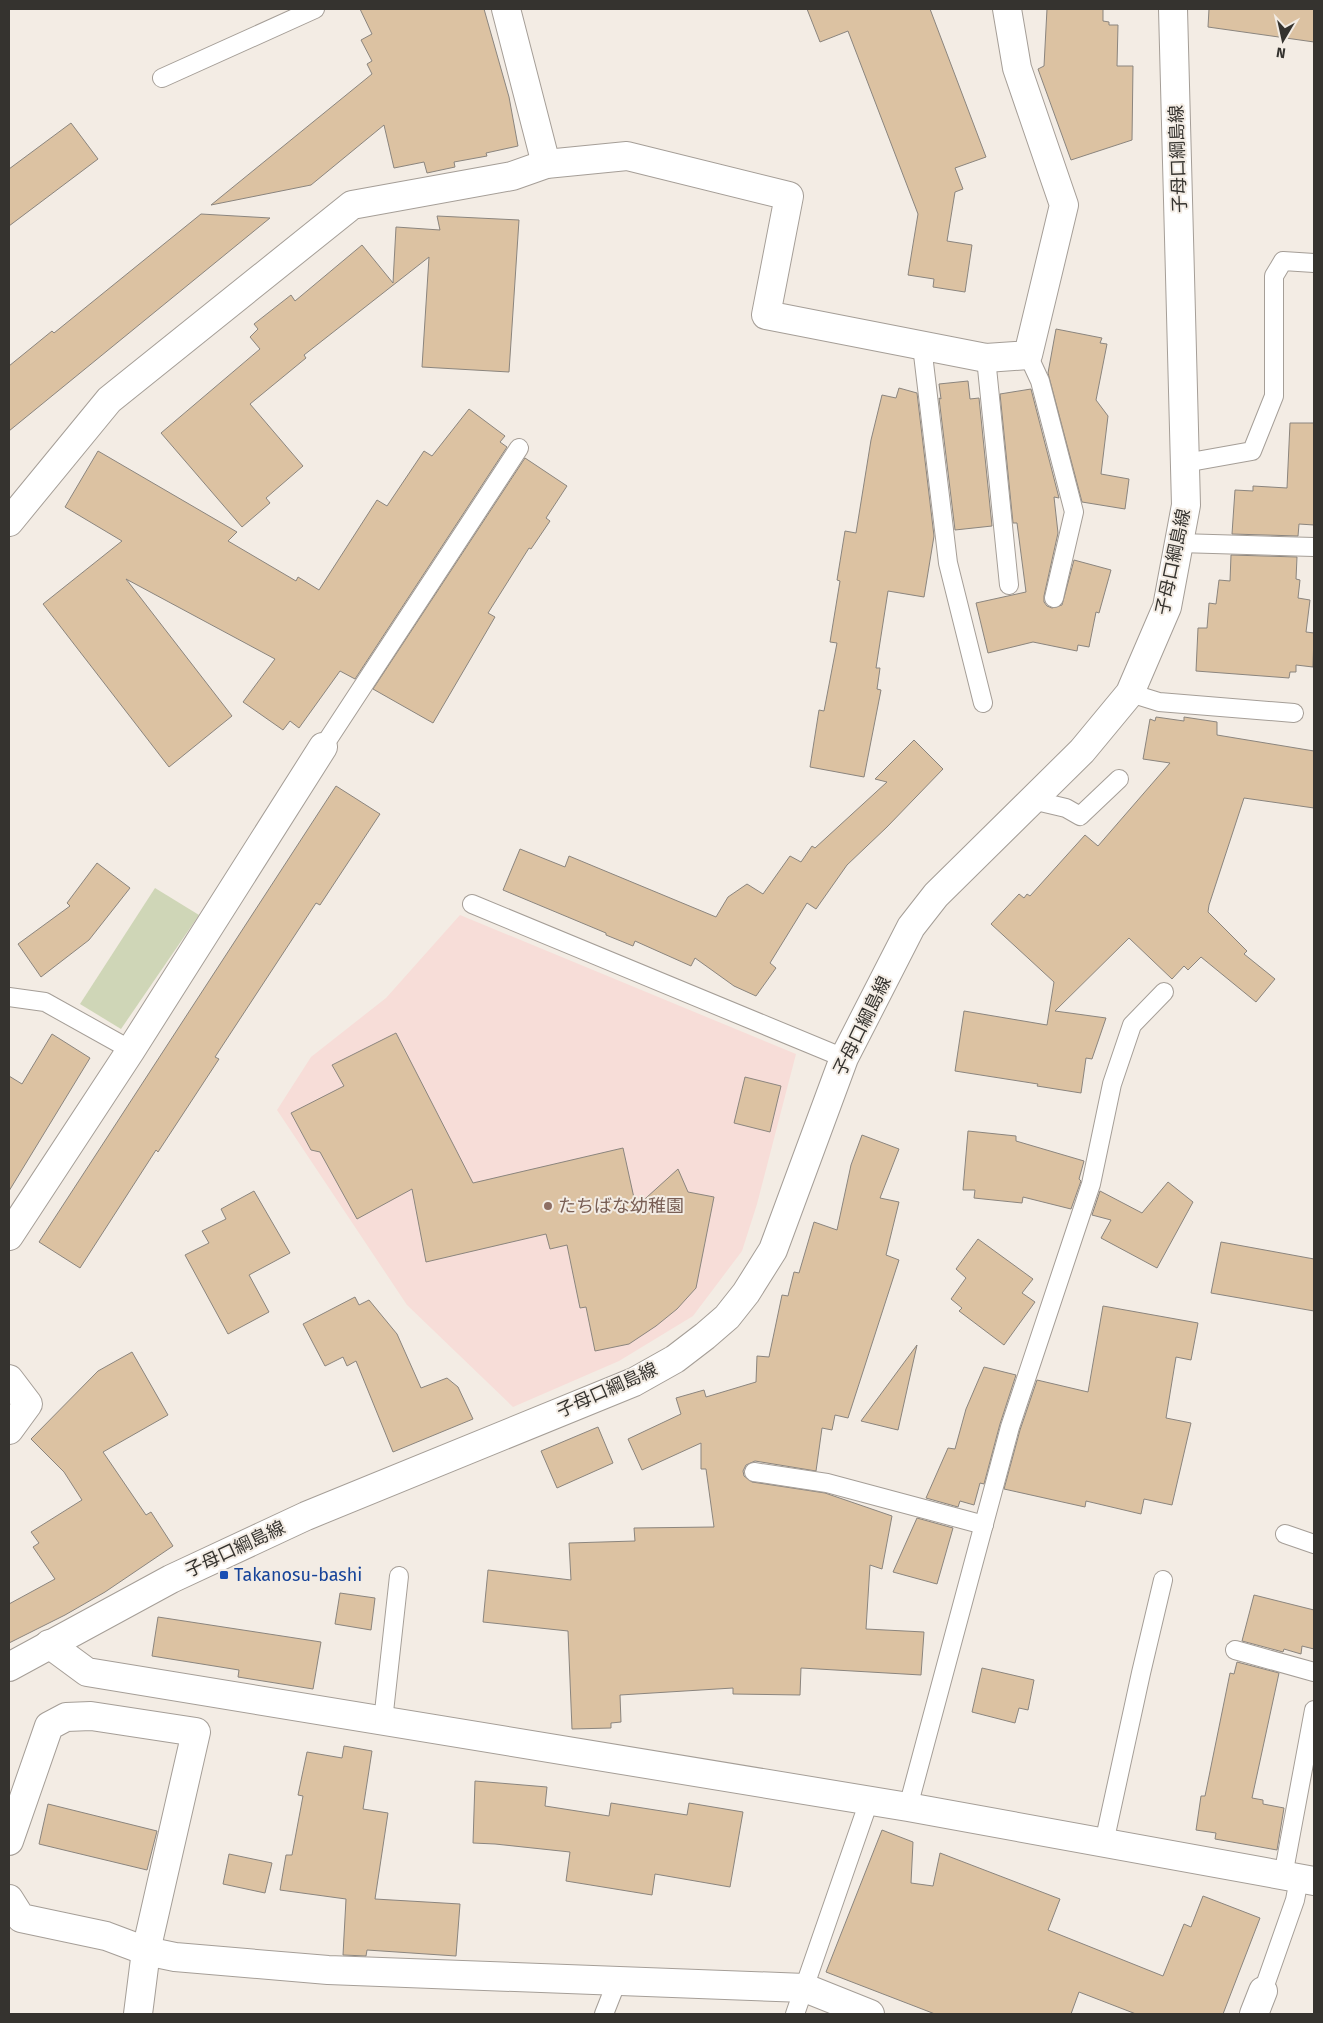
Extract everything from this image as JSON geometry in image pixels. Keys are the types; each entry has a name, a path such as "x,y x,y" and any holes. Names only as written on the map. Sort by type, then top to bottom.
{"street":[{"path":"506,9 546,164"},
{"path":"9,522 109,400 352,205 512,176 546,164 627,156 790,196 766,315 986,358 1028,355 1064,205 1018,68 1007,9"},
{"name":"子母口綱島線","path":"9,1667 171,1579 306,1516 634,1382 682,1353 727,1318 746,1293 773,1250 844,1058 911,926 936,895 1082,751 1130,693 1167,607 1186,505 1173,9"},
{"path":"9,1236 131,1050 323,746"},
{"path":"9,1380 28,1404 9,1430"},
{"path":"49,1644 87,1672 908,1807 1299,1878"},
{"path":"11,1826 49,1726 66,1717 90,1716 196,1732 146,1951 138,2014"},
{"path":"13,1918 106,1936 146,1951 174,1957 328,1970 805,1988 870,2014"}],"lane":[{"path":"162,78 315,9"},
{"path":"1186,463 1252,451 1274,396 1274,276 1283,261 1314,263"},
{"path":"922,346 948,562 983,703"},
{"path":"1028,355 1040,381 1074,512 1054,598"},
{"path":"986,358 1009,585"},
{"path":"323,746 519,448"},
{"path":"1179,543 1314,547"},
{"path":"1130,693 1159,702 1294,713"},
{"path":"1032,800 1066,808 1080,816 1119,779"},
{"path":"472,904 844,1058"},
{"path":"908,1807 1010,1427 1091,1184 1112,1084 1132,1026 1164,992"},
{"path":"9,997 45,1002 131,1050"},
{"path":"754,1472 827,1483 984,1525"},
{"path":"1285,1534 1314,1544"},
{"path":"383,1721 399,1576"},
{"path":"1104,1843 1163,1580"},
{"path":"1235,1650 1314,1672"},
{"path":"1258,2002 1295,1900 1299,1878 1314,1710"},
{"path":"795,2014 869,1801"},
{"path":"604,2014 617,1981"}],"shaded area":[{"path":"460,915 796,1054 757,1204 742,1251 693,1316 619,1361 513,1407 407,1305 277,1110 311,1057 386,998"}],"green space":[{"path":"155,888 199,915 121,1029 80,1004"}],"building":[{"path":"360,9 484,9 509,97 518,146 486,153 487,156 454,162 455,167 427,173 424,162 394,168 384,125 311,185 211,205 372,74 367,64 372,61 361,40 372,34"},
{"path":"807,9 930,9 986,157 955,168 963,189 955,192 947,241 972,245 965,292 933,287 934,279 908,275 918,214 848,31 820,42"},
{"path":"1047,9 1103,9 1103,21 1109,22 1109,25 1118,25 1117,66 1133,66 1132,140 1071,160 1038,69 1044,66"},
{"path":"1209,9 1314,9 1314,42 1208,27"},
{"path":"71,123 98,159 9,226 9,169"},
{"path":"201,214 270,218 9,431 9,366 52,331 54,333"},
{"path":"437,216 519,220 509,372 422,367 429,257 304,355 306,358 250,404 303,466 266,498 270,503 242,527 161,433 260,349 250,337 258,329 254,324 291,295 295,301 362,245 393,283 396,227 440,230"},
{"path":"1056,329 1102,338 1100,343 1107,344 1096,400 1108,416 1101,474 1129,479 1125,509 1082,502 1048,373"},
{"path":"968,381 970,399 979,398 992,526 955,530 939,398 941,399 939,384"},
{"path":"899,388 917,393 934,536 924,597 888,591 876,668 880,668 877,689 881,690 864,777 810,767 819,710 824,711 837,643 830,642 840,581 837,580 845,531 856,533 871,440 882,395 896,398"},
{"path":"1031,389 1059,498 1054,497 1058,533 1044,602 1052,608 1062,605 1074,560 1111,570 1099,613 1096,612 1089,647 1078,645 1077,651 1033,642 988,653 976,603 1026,592 1017,523 1013,523 1000,394"},
{"path":"469,409 505,436 500,442 507,447 355,679 340,671 299,728 290,721 283,730 243,702 275,659 126,579 232,716 169,767 43,604 122,541 65,507 98,451 237,532 228,541 296,581 298,577 319,590 377,500 387,506 424,451 432,456"},
{"path":"1290,423 1314,423 1314,525 1299,524 1298,536 1232,534 1235,490 1253,491 1253,486 1287,488"},
{"path":"525,458 567,486 546,518 550,521 531,549 529,548 488,613 495,617 433,723 373,689"},
{"path":"1231,555 1297,557 1296,579 1300,580 1298,598 1310,600 1306,632 1314,633 1313,667 1296,665 1296,672 1290,672 1289,678 1196,671 1198,628 1207,628 1209,603 1216,604 1219,580 1230,581"},
{"path":"1156,717 1184,721 1184,717 1217,722 1217,735 1314,751 1314,808 1244,798 1209,905 1208,912 1247,951 1244,954 1275,979 1256,1002 1201,957 1188,970 1184,966 1172,979 1129,938 1055,1011 1106,1018 1092,1059 1086,1058 1081,1093 955,1071 964,1011 1047,1025 1054,982 991,924 1019,894 1024,898 1027,894 1030,896 1085,835 1098,846 1170,763 1143,759 1150,719 1155,721"},
{"path":"914,740 943,769 847,865 816,909 807,903 770,963 776,968 756,996 734,986 695,958 691,966 635,941 633,946 503,890 520,849 565,867 569,856 716,917 728,897 747,884 763,894 790,856 801,862 812,846 815,848 887,782 875,779"},
{"path":"336,786 380,814 320,905 316,903 215,1057 219,1059 158,1152 156,1150 80,1268 39,1242"},
{"path":"97,863 130,888 89,940 41,977 18,944 70,906 67,903"},
{"path":"396,1033 473,1183 623,1148 636,1207 678,1169 688,1192 714,1197 696,1288 677,1309 629,1344 595,1351 586,1307 580,1308 567,1245 550,1249 546,1234 426,1262 412,1189 357,1219 320,1152 311,1150 291,1113 344,1086 332,1065"},
{"path":"52,1034 90,1058 9,1191 9,1076 22,1084"},
{"path":"745,1077 781,1086 770,1132 734,1123"},
{"path":"968,1131 1016,1136 1016,1141 1084,1161 1079,1179 1081,1181 1071,1209 1023,1197 1022,1203 974,1198 975,1190 963,1190"},
{"path":"862,1135 899,1149 880,1198 899,1202 886,1255 899,1260 848,1418 835,1415 832,1430 822,1428 816,1471 755,1461 746,1465 743,1471 744,1476 752,1482 825,1493 892,1516 882,1569 870,1565 866,1629 924,1632 921,1675 801,1668 800,1695 733,1694 733,1688 620,1695 621,1722 611,1723 611,1728 572,1729 568,1631 483,1622 488,1570 571,1580 569,1543 635,1541 634,1528 714,1527 706,1469 701,1469 701,1443 642,1470 628,1439 681,1414 676,1398 704,1390 706,1397 756,1382 757,1356 769,1357 782,1295 788,1296 794,1272 799,1273 814,1222 837,1230 851,1165"},
{"path":"1168,1182 1193,1202 1157,1268 1101,1238 1111,1220 1092,1215 1100,1191 1142,1213"},
{"path":"254,1191 290,1253 249,1275 269,1312 228,1334 185,1255 209,1243 202,1231 226,1219 221,1209"},
{"path":"978,1239 1033,1279 1022,1293 1035,1302 1004,1345 959,1311 962,1308 951,1299 966,1278 956,1269"},
{"path":"1221,1242 1314,1259 1314,1311 1211,1293"},
{"path":"355,1297 359,1305 369,1300 397,1334 421,1388 447,1378 458,1387 473,1419 393,1452 356,1361 347,1366 343,1357 325,1366 303,1324"},
{"path":"1103,1306 1198,1323 1191,1360 1176,1357 1166,1418 1191,1423 1172,1505 1144,1499 1141,1514 1086,1501 1085,1507 1004,1489 1020,1430 1037,1380 1088,1392"},
{"path":"917,1345 898,1430 861,1421"},
{"path":"132,1352 168,1415 103,1452 146,1515 151,1512 173,1546 105,1592 65,1615 9,1643 9,1604 55,1579 33,1547 39,1543 31,1532 82,1500 64,1472 31,1439 98,1371"},
{"path":"984,1367 1016,1375 1000,1424 984,1484 980,1483 974,1505 960,1501 958,1507 926,1498 948,1448 955,1449 966,1409"},
{"path":"598,1427 613,1463 557,1488 541,1451"},
{"path":"917,1518 953,1528 937,1584 893,1572"},
{"path":"340,1593 375,1598 371,1630 335,1624"},
{"path":"1254,1595 1314,1610 1314,1649 1302,1646 1301,1654 1284,1649 1283,1652 1242,1641"},
{"path":"158,1617 321,1642 313,1689 238,1677 239,1670 152,1656"},
{"path":"1237,1662 1279,1673 1252,1798 1263,1800 1263,1804 1284,1808 1277,1850 1215,1839 1216,1833 1196,1830 1201,1796 1205,1796 1230,1673 1234,1674"},
{"path":"982,1668 1034,1680 1028,1710 1019,1708 1015,1723 972,1712"},
{"path":"344,1746 372,1751 363,1809 388,1813 375,1899 460,1904 456,1956 367,1950 366,1956 343,1955 346,1899 280,1890 286,1855 292,1855 303,1796 298,1795 307,1752 342,1758"},
{"path":"475,1781 547,1787 545,1806 609,1816 611,1803 687,1815 689,1803 743,1812 730,1887 655,1874 652,1895 566,1881 570,1852 473,1843"},
{"path":"48,1804 157,1831 147,1870 39,1844"},
{"path":"882,1830 913,1842 911,1883 933,1886 940,1853 1060,1899 1048,1930 1163,1976 1184,1924 1191,1927 1203,1896 1260,1918 1223,2014 1136,2014 1079,1992 1071,2014 935,2014 826,1972"},
{"path":"229,1854 272,1863 265,1893 223,1884"}],"place":[{"name":"たちばな幼稚園","path":"548,1206"},
{"name":"Takanosu-bashi","path":"224,1575"}]}
